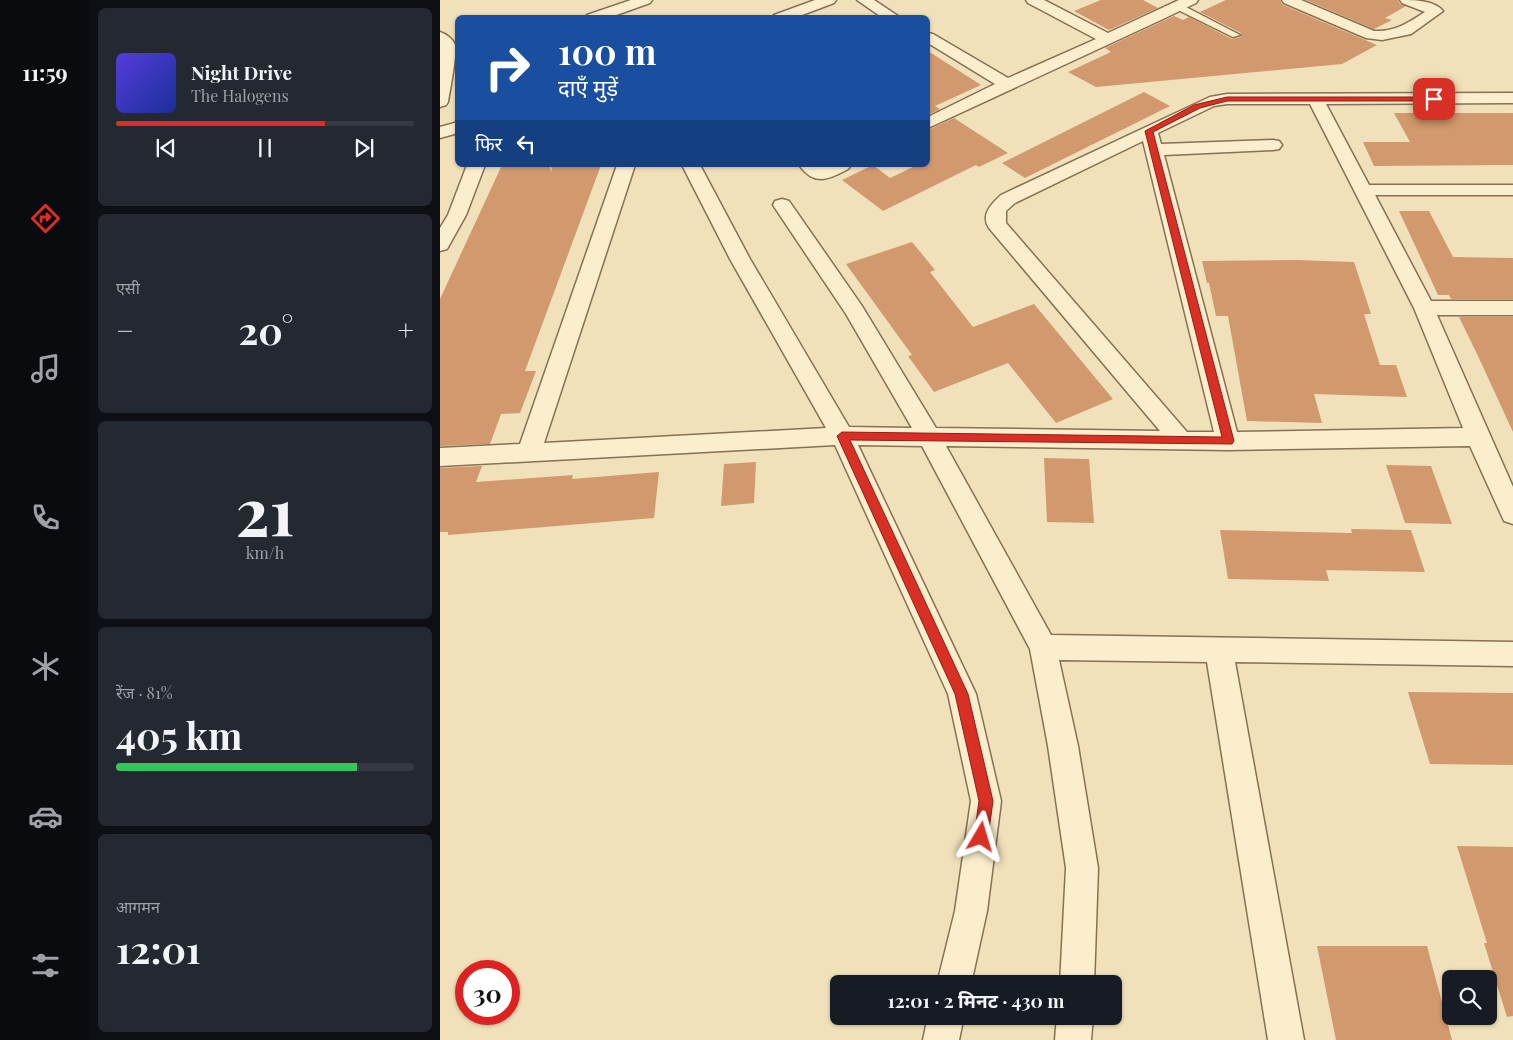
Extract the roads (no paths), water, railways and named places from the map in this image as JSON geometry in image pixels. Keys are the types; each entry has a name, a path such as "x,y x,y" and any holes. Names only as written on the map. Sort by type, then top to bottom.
{"street":[{"path":"601,15 645,0"},
{"path":"787,15 829,0"},
{"path":"864,0 889,15"},
{"path":"1033,0 1108,39"},
{"path":"1288,0 1372,34 1386,37 1397,36 1436,11 1407,0"},
{"path":"930,122 1006,84 1184,3"},
{"path":"440,37 446,44 447,50 440,102"},
{"path":"930,38 1006,84"},
{"path":"1181,440 996,224 997,209 1008,199 1151,141 1197,107 1210,102 1227,99 1513,98"},
{"path":"1316,100 1424,308 1478,437 1513,514"},
{"path":"440,122 455,121"},
{"path":"440,133 455,128"},
{"path":"1151,141 1273,145"},
{"path":"1151,141 1228,441"},
{"path":"440,246 448,219 475,167"},
{"path":"529,452 625,167"},
{"path":"692,167 740,259 842,436 962,694 986,801 971,910 956,975"},
{"path":"811,167 822,175 838,167"},
{"path":"1363,190 1513,190"},
{"path":"782,205 854,311 930,438 1043,647 1063,746 1082,868 1077,975"},
{"path":"1424,308 1513,308"},
{"path":"440,457 842,436 1228,441 1478,437"},
{"path":"1043,647 1513,654"},
{"path":"1218,650 1286,1040"},
{"path":"941,1040 944,1025"},
{"path":"1073,1040 1074,1025"}],"lane":[{"path":"1184,3 1236,35"}]}
